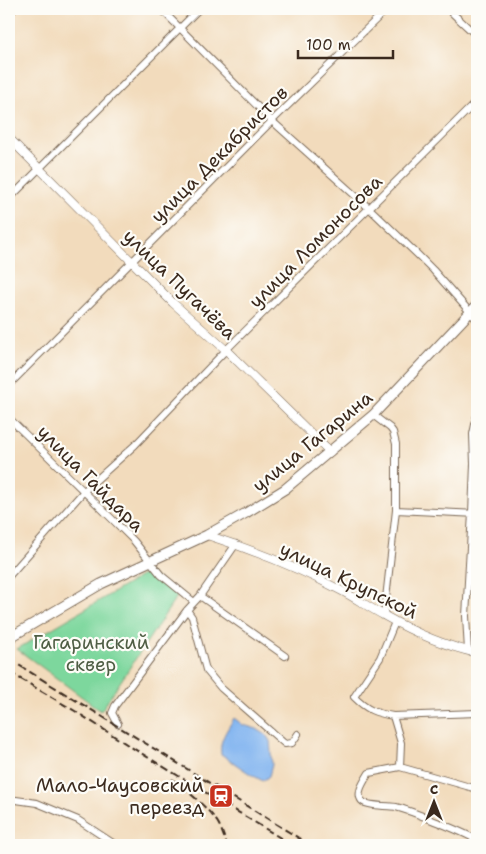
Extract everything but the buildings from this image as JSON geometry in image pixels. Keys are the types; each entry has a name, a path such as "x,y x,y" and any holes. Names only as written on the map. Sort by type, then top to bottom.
{"main road":[{"name":"улица Гагарина","path":"9,638 101,584 207,535 285,489 373,415 474,308"}],"street":[{"path":"9,14 14,9"},
{"path":"160,9 272,121 369,208 474,308 477,320"},
{"path":"9,199 199,9"},
{"name":"улица Декабристов","path":"9,385 272,121 387,9"},
{"path":"448,9 477,36"},
{"name":"улица Ломоносова","path":"9,576 84,491 135,445 226,350 477,101"},
{"name":"улица Пугачёва","path":"9,138 173,303 226,350 330,452"},
{"path":"373,415 390,428 395,438 396,510 384,616"},
{"path":"468,651 466,616 475,514 473,434 477,416"},
{"name":"улица Гайдара","path":"9,418 134,541 161,575 194,602"},
{"path":"396,510 475,514"},
{"name":"улица Крупской","path":"207,535 236,544 296,569 342,591 395,622 444,643 477,653"},
{"path":"118,724 112,713 115,706 187,610 200,596 236,544"},
{"path":"200,596 285,656"},
{"path":"187,610 192,617 206,670 221,688 285,744 292,744 298,734"},
{"path":"395,622 380,658 354,698 365,708 393,716 477,713"},
{"path":"393,716 401,742 400,767"},
{"path":"477,789 400,767 369,773 360,792 362,801 366,803 405,809 477,840"},
{"path":"9,799 37,803 78,820 116,845"}],"green space":[{"name":"Гагаринский сквер","path":"148,572 178,595 101,711 17,649"}],"water":[{"path":"234,718 243,725 257,729 266,735 270,741 272,765 269,776 263,781 221,754 222,739"}],"railway":[{"path":"9,659 310,845"},
{"path":"9,672 292,845"},
{"path":"172,779 209,811 219,826 227,845"}],"place":[{"name":"Мало-Чаусовский переезд","path":"221,796"}]}
